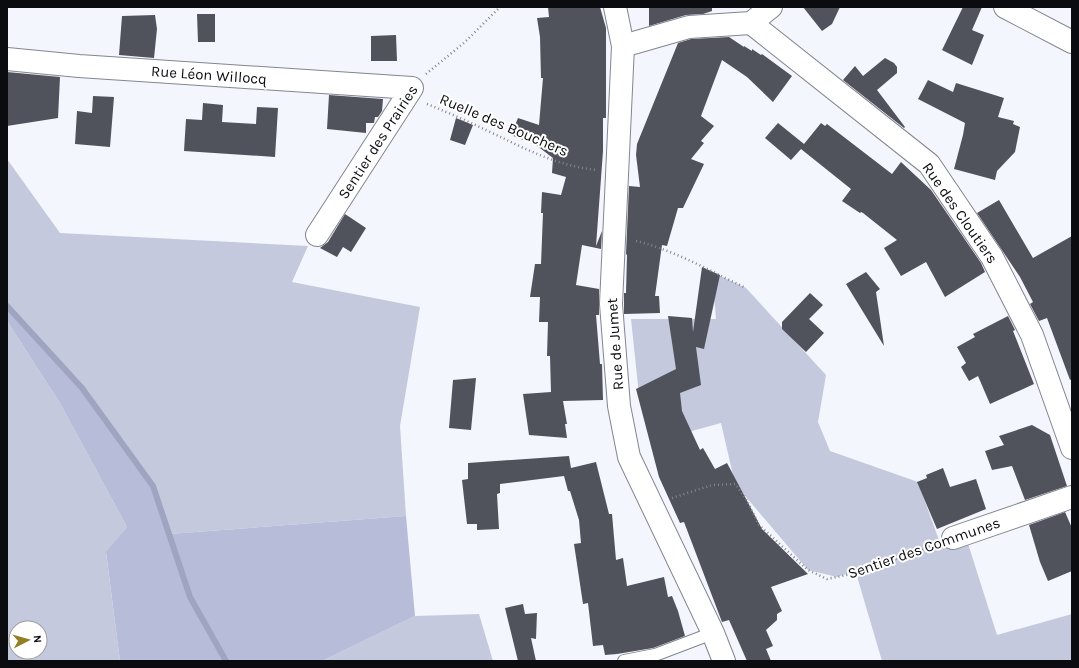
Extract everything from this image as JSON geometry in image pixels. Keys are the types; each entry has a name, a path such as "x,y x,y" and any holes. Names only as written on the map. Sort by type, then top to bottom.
{"street":[{"name":"Rue de Jumet","path":"615,7 623,46 611,304 619,406 629,457 713,633 724,661"},
{"path":"623,46 689,27 751,23 771,7"},
{"path":"1004,7 1072,42"},
{"name":"Rue des Cloutiers","path":"751,23 929,164 992,257 1032,335 1072,448"},
{"name":"Rue Léon Willocq","path":"7,59 87,67 410,92"},
{"name":"Sentier des Prairies","path":"317,235 410,92"},
{"name":"Sentier des Communes","path":"953,538 1072,497"}],"lane":[{"path":"624,661 654,655 713,633"}],"path":[{"name":"Sentier des Prairies","path":"410,92 420,79 465,42 500,7"},
{"name":"Ruelle des Bouchers","path":"410,92 543,157 577,167 617,172"},
{"path":"614,236 645,243 675,254 746,288"},
{"name":"Sentier des Communes","path":"652,504 712,485 735,484 745,497 759,525 808,570 827,579 856,573 953,538"}],"shaded area":[{"path":"7,159 60,233 308,246 292,282 420,307 400,426 406,516 169,534 153,486 82,388 7,306"},
{"path":"712,272 746,288 826,375 818,422 830,451 918,482 940,543 965,534 997,635 1072,614 1072,661 882,661 856,573 924,548 837,577 808,570 735,484 721,423 692,431 657,462 639,395 631,319 716,319"},
{"path":"7,306 82,388 153,486 169,534 406,516 415,616 322,661 120,661 106,552 127,527 60,403 7,321"},
{"path":"7,321 60,403 127,527 106,553 120,661 7,661"},
{"path":"479,614 493,661 322,661 415,616"}],"building":[{"path":"548,7 600,7 606,28 606,118 603,118 603,151 596,246 602,231 601,249 582,245 576,285 599,289 599,315 596,315 600,364 602,364 603,400 563,401 567,424 565,424 567,438 529,435 523,394 551,392 550,356 547,356 548,322 539,322 540,297 530,297 535,264 541,264 543,213 541,213 542,192 561,195 566,177 552,173 553,158 536,145 511,135 518,118 539,125 543,78 541,78 540,37 537,18 549,17"},
{"path":"649,7 712,7 712,11 703,14 686,15 649,26"},
{"path":"803,7 840,7 832,24 822,31"},
{"path":"963,7 982,7 972,30 984,35 972,65 942,50"},
{"path":"197,14 215,14 215,42 198,42"},
{"path":"155,15 157,29 154,58 119,55 122,16"},
{"path":"396,35 397,61 371,61 371,36"},
{"path":"729,37 744,47 752,51 752,49 761,55 762,54 792,76 773,102 747,77 722,60 701,116 714,126 701,141 704,143 691,159 704,164 683,208 678,208 667,246 662,245 655,296 659,296 660,313 624,314 629,186 640,187 636,155 637,144 678,43 691,39"},
{"path":"885,58 894,63 897,67 897,73 877,90 905,127 904,128 843,80 855,66 863,76"},
{"path":"7,72 60,77 58,118 7,126"},
{"path":"928,80 953,92 956,83 1004,98 998,117 1014,121 1013,124 1020,127 1015,152 997,171 995,180 954,169 965,123 918,99"},
{"path":"329,95 383,99 382,111 378,117 375,117 374,123 366,123 366,133 327,129"},
{"path":"93,96 114,97 110,147 75,144 77,111 92,113"},
{"path":"203,103 223,105 222,122 256,124 257,107 278,108 275,157 184,151 186,119 202,120"},
{"path":"456,118 473,125 465,145 450,140"},
{"path":"778,123 804,144 821,123 825,126 827,124 892,174 901,162 931,190 981,263 985,272 945,297 926,262 901,276 884,248 897,240 863,213 860,213 842,201 851,189 801,149 791,160 765,138"},
{"path":"999,200 1033,258 1072,236 1072,379 1070,380 1047,318 1039,321 1030,304 1033,302 1020,277 977,213"},
{"path":"345,214 366,228 351,252 343,247 337,257 320,248 328,242"},
{"path":"702,267 720,275 704,349 696,347 701,385 680,393 682,411 700,450 703,448 715,469 727,463 762,529 808,574 771,587 782,611 777,614 777,620 766,630 773,646 766,649 771,661 747,661 729,620 722,622 684,522 680,523 659,477 636,389 676,369 668,316 692,318 693,332"},
{"path":"866,272 880,289 876,292 884,346 846,284"},
{"path":"810,293 823,305 809,319 824,333 806,352 782,329 782,322"},
{"path":"1008,316 1015,330 1013,331 1034,384 990,404 978,376 969,381 961,367 966,363 957,347 975,337 973,334"},
{"path":"476,378 471,430 449,428 453,380"},
{"path":"1032,425 1050,435 1067,486 1025,500 1012,466 992,470 985,451 1004,445 999,436"},
{"path":"569,456 571,468 596,462 609,514 612,514 616,560 623,558 627,586 664,577 668,597 672,596 685,636 653,648 617,654 605,655 603,645 593,646 588,603 583,604 574,544 581,543 579,520 564,476 500,484 500,493 497,494 499,529 477,530 477,524 467,524 462,480 468,479 468,463"},
{"path":"943,468 950,487 976,479 986,509 937,529 917,482 927,478 926,475"},
{"path":"1065,512 1072,528 1072,571 1048,581 1040,562 1029,525"},
{"path":"523,604 525,614 537,613 536,639 531,638 536,661 518,661 505,608"}],"waterway":[{"path":"7,306 82,388 153,486 190,597 226,661"}]}
